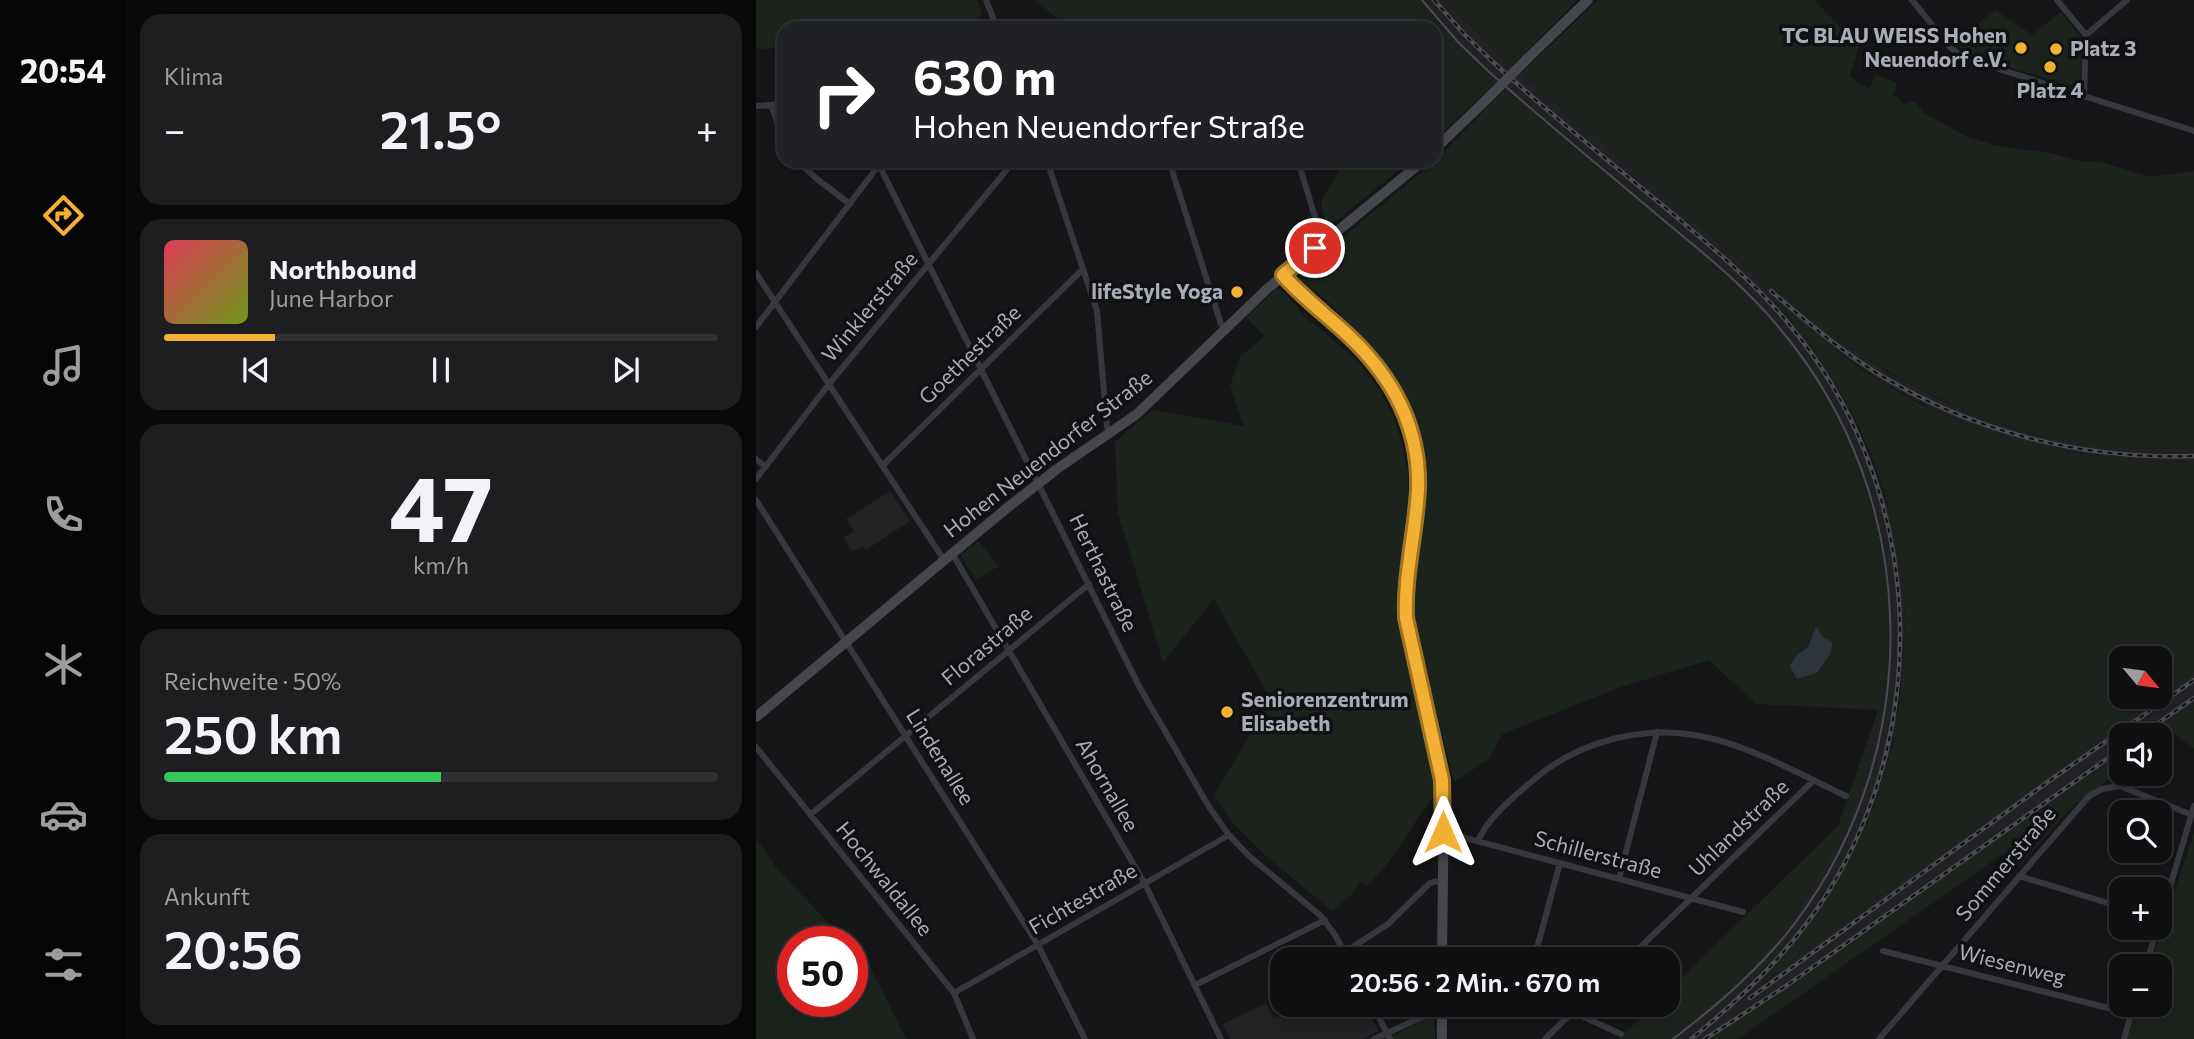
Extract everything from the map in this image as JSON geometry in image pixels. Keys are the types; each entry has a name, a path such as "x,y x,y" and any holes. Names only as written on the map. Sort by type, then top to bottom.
{"main road":[{"path":"1442,142 1588,0"},
{"name":"Hohen Neuendorfer Straße","path":"756,717 1039,483 1111,434 1151,402 1283,275 1414,168"},
{"path":"1283,275 1380,368 1399,400 1411,433 1416,455 1418,489 1406,618 1442,780 1442,947"},
{"path":"1442,1039 1444,1017"}],"street":[{"path":"986,0 994,21"},
{"path":"1912,0 1959,56 2194,131"},
{"path":"2057,0 2086,35 2084,97"},
{"path":"2086,35 2127,0"},
{"path":"771,105 777,121"},
{"path":"756,106 777,105"},
{"path":"805,168 849,204"},
{"path":"756,327 877,168"},
{"name":"Herthastraße","path":"883,168 928,264 1140,688 1209,807 1229,835 1253,859 1325,920 1341,947"},
{"name":"Winklerstraße","path":"756,479 829,384 1008,168"},
{"path":"1049,168 1098,316 1107,427 1111,434"},
{"path":"1171,168 1221,324 1225,329"},
{"path":"1300,168 1318,227"},
{"name":"Goethestraße","path":"882,466 1083,269"},
{"name":"Ahornallee","path":"756,273 882,466 948,557 1009,651 1145,884 1221,1039"},
{"path":"756,459 766,467"},
{"name":"Lindenallee","path":"756,500 1038,945 1085,1039"},
{"name":"Florastraße","path":"810,815 1089,584"},
{"path":"1619,879 1657,732"},
{"path":"1478,841 1485,828 1518,794 1560,761 1583,749 1610,740 1657,732 1698,735 1728,743 1846,796"},
{"name":"Hochwaldallee","path":"756,747 954,993 972,1039"},
{"name":"Uhlandstraße","path":"1641,947 1813,781"},
{"name":"Sommerstraße","path":"1879,1039 2090,796 2114,786 2126,787 2192,815"},
{"path":"2172,880 2194,806"},
{"name":"Schillerstraße","path":"1443,832 1743,912"},
{"name":"Fichtestraße","path":"954,993 1229,835"},
{"path":"1537,947 1560,863"},
{"path":"2019,876 2109,903"},
{"path":"1358,947 1388,924 1430,883 1443,880"},
{"path":"1195,985 1325,920"},
{"name":"Wiesenweg","path":"1883,951 2109,1008"},
{"path":"1378,1017 1388,1036"},
{"path":"1374,1039 1388,1036 1423,1017"},
{"path":"1545,1039 1568,1017"},
{"path":"1584,1017 1621,1034"},
{"path":"2124,1039 2131,1017"}],"shaded area":[{"path":"756,0 977,0 982,13 976,21 777,21 777,48 756,49"},
{"path":"1035,0 1420,0 1438,21 1060,21"},
{"path":"1420,0 1446,0 1485,41 1534,85 1640,173 1739,261 1838,339 1887,372 1938,399 2031,434 2084,444 2138,449 2194,448 2194,461 2137,462 2028,445 1979,429 1882,382 1833,348 1774,301 1825,367 1853,416 1893,523 1902,575 1905,621 1896,727 1881,786 1860,836 1829,894 1800,936 1741,1001 1823,938 2109,732 2109,761 1710,1039 1667,1039 1742,977 1800,906 1845,832 1865,778 1888,664 1890,624 1887,580 1877,526 1864,481 1839,421 1813,376 1773,327 1726,276 1468,56 1442,26 1442,21 1438,21"},
{"path":"1446,0 1577,0 1513,66"},
{"path":"1598,0 1814,0 1844,31 1862,36 1850,76 1860,85 1870,88 1875,74 1897,83 1893,96 1899,98 1903,105 1915,101 1924,113 1965,136 1997,146 2050,153 2083,162 2101,162 2151,177 2194,171 2194,448 2139,449 2097,446 2020,430 1961,408 1905,381 1853,349 1803,313 1521,73"},
{"name":"TC BLAU WEISS Hohen Neuendorf e.V.","path":"1995,10 2032,35 2061,12 2082,38 2080,89 1964,53 1955,42"},
{"path":"1442,26 1468,56 1497,82 1442,133"},
{"path":"1505,89 1726,276 1773,327 1813,376 1839,421 1864,481 1877,526 1887,580 1890,624 1888,664 1865,778 1845,832 1782,933 1759,960 1743,977 1667,1039 1619,1039 1642,1017 1680,1017 1680,979 1838,826 1878,710 1756,704 1709,660 1621,687 1502,734 1489,759 1454,782 1412,613 1426,469 1410,417 1394,379 1344,323 1331,304 1299,283 1300,273 1427,168 1442,168 1442,154"},
{"path":"1341,168 1401,168 1326,226 1321,202"},
{"path":"1276,289 1285,293 1304,316 1358,362 1379,389 1395,420 1408,472 1408,505 1396,614 1437,793 1383,869 1366,886 1360,881 1353,893 1332,911 1263,853 1234,824 1214,795 1271,700 1214,599 1163,662 1118,513 1115,442 1152,410 1244,426 1230,386 1240,357 1265,336 1246,317"},
{"path":"1770,297 1867,373 1907,397 1961,422 2016,440 2074,453 2148,462 2194,461 2194,671 2172,687 2172,646 2109,646 2109,709 2141,709 2122,723 2109,723 2109,732 1823,938 1734,1006 1798,938 1820,908 1851,854 1885,772 1900,697 1905,619 1900,567 1890,514 1874,463 1853,415 1804,340"},
{"path":"890,491 910,521 866,550 863,546 852,552 844,538 854,531 846,519"},
{"path":"978,541 999,566 976,580 961,555"},
{"path":"1816,627 1824,638 1832,642 1831,653 1817,673 1797,679 1790,666 1796,656 1808,647"},
{"path":"2194,671 2194,703 2165,723 2122,723 2141,709 2172,709 2172,687"},
{"path":"2194,703 2194,748 2172,734 2172,723 2165,723"},
{"path":"2109,761 2109,780 2072,806 2019,867 2003,854 1738,1039 1710,1039"},
{"path":"2194,833 2194,1039 2127,1039 2134,1017 2172,1017 2172,954 2154,954 2159,940 2172,940 2172,900"},
{"path":"756,838 777,869 832,926 777,926 777,1017 868,1017 868,965 906,1039 756,1039"},
{"path":"1266,1003 1270,1017 1274,1018 1371,1017 1378,1031 1363,1039 1230,1039 1223,1024"},
{"path":"1430,1017 1434,1017 1435,1039 1387,1039"}],"tram line":[{"path":"1422,0 1440,21"},
{"path":"1442,23 1487,70 1727,274 1781,330 1827,397 1861,469 1882,545 1890,624 1886,703 1868,780 1838,854 1795,923 1768,955 1722,999 1673,1039"}],"railway":[{"path":"1434,0 1494,63 1719,254 1762,294 1788,323 1833,386 1866,455 1888,527 1899,602 1898,678 1886,753 1862,825 1827,894 1798,935 1747,990 1691,1039"},
{"path":"1771,291 1820,332 1872,370 1947,410 1986,425 2068,447 2110,453 2194,456"},
{"path":"1750,998 2052,779 2194,680"},
{"path":"2158,723 2194,698"},
{"path":"1705,1039 1786,986 2109,757"}],"place":[{"name":"TC BLAU WEISS Hohen Neuendorf e.V.","path":"2021,48"},
{"name":"Platz 3","path":"2056,49"},
{"name":"Platz 4","path":"2050,67"},
{"name":"lifeStyle Yoga","path":"1237,292"},
{"name":"Seniorenzentrum Elisabeth","path":"1227,712"}],"route":[{"path":"1315,248 1283,275 1380,368 1404,411 1416,455 1418,489 1406,618 1442,780 1443,832"}]}
